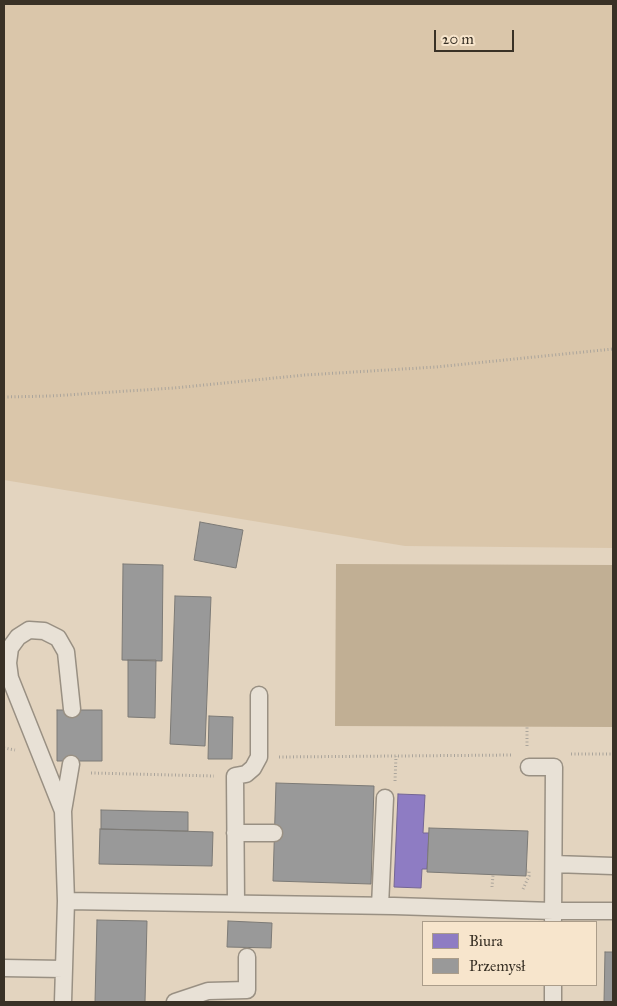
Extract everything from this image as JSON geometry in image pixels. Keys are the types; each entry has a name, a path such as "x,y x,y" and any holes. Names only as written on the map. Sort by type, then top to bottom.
{"lane":[{"path":"63,811 10,678 8,663 10,648 18,637 29,630 44,631 58,638 66,652 72,709"},
{"path":"236,903 235,776 246,774 259,757 259,695"},
{"path":"528,761 554,767 553,917"},
{"path":"63,1002 66,901 63,811 71,768"},
{"path":"380,906 385,798"},
{"path":"235,833 274,833"},
{"path":"554,864 613,866"},
{"path":"66,901 380,906 553,917 613,911"},
{"path":"175,1002 208,991 247,990 247,957"},
{"path":"4,968 63,969"},
{"path":"553,986 553,1002"}],"path":[{"path":"4,397 174,388 305,375 436,367 613,349"},
{"path":"527,727 528,761"},
{"path":"259,757 518,754"},
{"path":"565,754 613,754"},
{"path":"71,768 235,776"}],"shaded area":[{"path":"4,4 613,4 613,548 405,546 4,480"},
{"path":"336,564 613,565 613,727 335,726"}],"building: Biura":[{"path":"398,794 425,795 423,833 429,833 427,869 422,869 421,888 394,887"}],"building: Przemysł":[{"path":"200,522 243,530 236,568 194,560"},
{"path":"123,564 163,565 162,661 122,660"},
{"path":"175,596 211,597 205,746 170,744"},
{"path":"128,660 156,660 155,718 128,717"},
{"path":"57,710 102,710 102,761 57,761"},
{"path":"209,716 233,717 232,759 208,759"},
{"path":"276,783 374,786 371,884 273,881"},
{"path":"101,810 188,812 188,831 101,829"},
{"path":"429,828 528,831 526,876 427,872"},
{"path":"100,829 213,832 212,866 99,864"},
{"path":"97,920 147,921 145,1002 95,1002"},
{"path":"228,921 272,923 271,948 227,947"},
{"path":"605,952 613,952 613,1002 604,1002"}]}
